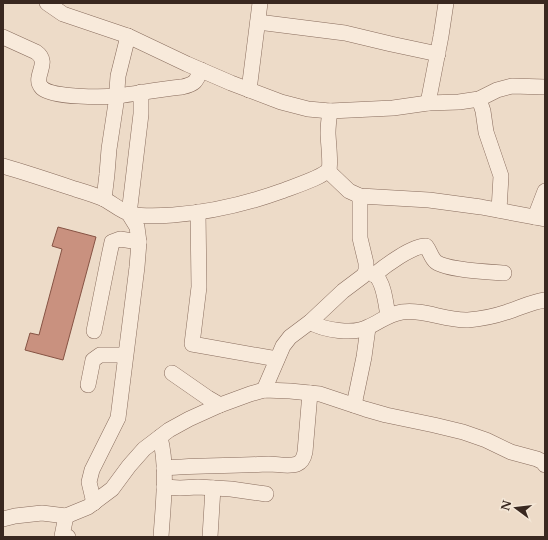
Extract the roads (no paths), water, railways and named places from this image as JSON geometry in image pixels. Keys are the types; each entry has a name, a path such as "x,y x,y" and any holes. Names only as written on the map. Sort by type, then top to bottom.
{"street":[{"path":"47,3 63,14 128,36 187,64 249,90 281,102 308,109 330,111 392,108 428,103 459,102 479,99 497,90 512,86 545,86"},
{"path":"249,90 260,3"},
{"path":"428,103 446,3"},
{"path":"258,22 345,33 438,54"},
{"path":"104,199 117,96 118,76 128,36"},
{"path":"3,37 40,54 43,63 39,83 42,88 60,94 117,96 191,85 196,81 201,70"},
{"path":"94,503 89,482 92,470 118,418 137,267 137,227 129,214 141,114 141,92"},
{"path":"479,99 483,111 486,132 501,176 498,210"},
{"path":"3,166 104,199 129,214 165,215 218,210 246,203 275,193 321,175 328,170 330,167 328,130 330,111"},
{"path":"328,170 349,191 360,196 429,200 481,206 540,218 545,191"},
{"path":"360,196 360,238 370,273 378,279 383,290 388,316"},
{"path":"198,212 199,287 192,344 277,359"},
{"path":"94,331 112,242 120,239 138,242"},
{"path":"264,390 283,346 290,337 310,322 342,291 363,276 417,247 426,246 432,257 437,262 445,266 467,270 504,273"},
{"path":"310,322 316,326 328,329 355,332 368,328 396,313 408,311 467,320 507,312 535,301 545,300"},
{"path":"354,406 368,328"},
{"path":"88,385 93,360 100,355 126,355"},
{"path":"172,373 220,405"},
{"path":"3,519 42,513 66,516 88,507 112,489 144,449 160,437 189,419 220,405 264,390 320,394 386,415 463,432 486,440 511,452 543,461"},
{"path":"164,468 208,465 292,465 299,463 303,459 306,452 310,393"},
{"path":"160,437 163,449 164,468 161,537"},
{"path":"164,487 231,489 266,494"},
{"path":"210,537 213,488"},
{"path":"64,537 66,516"}]}
